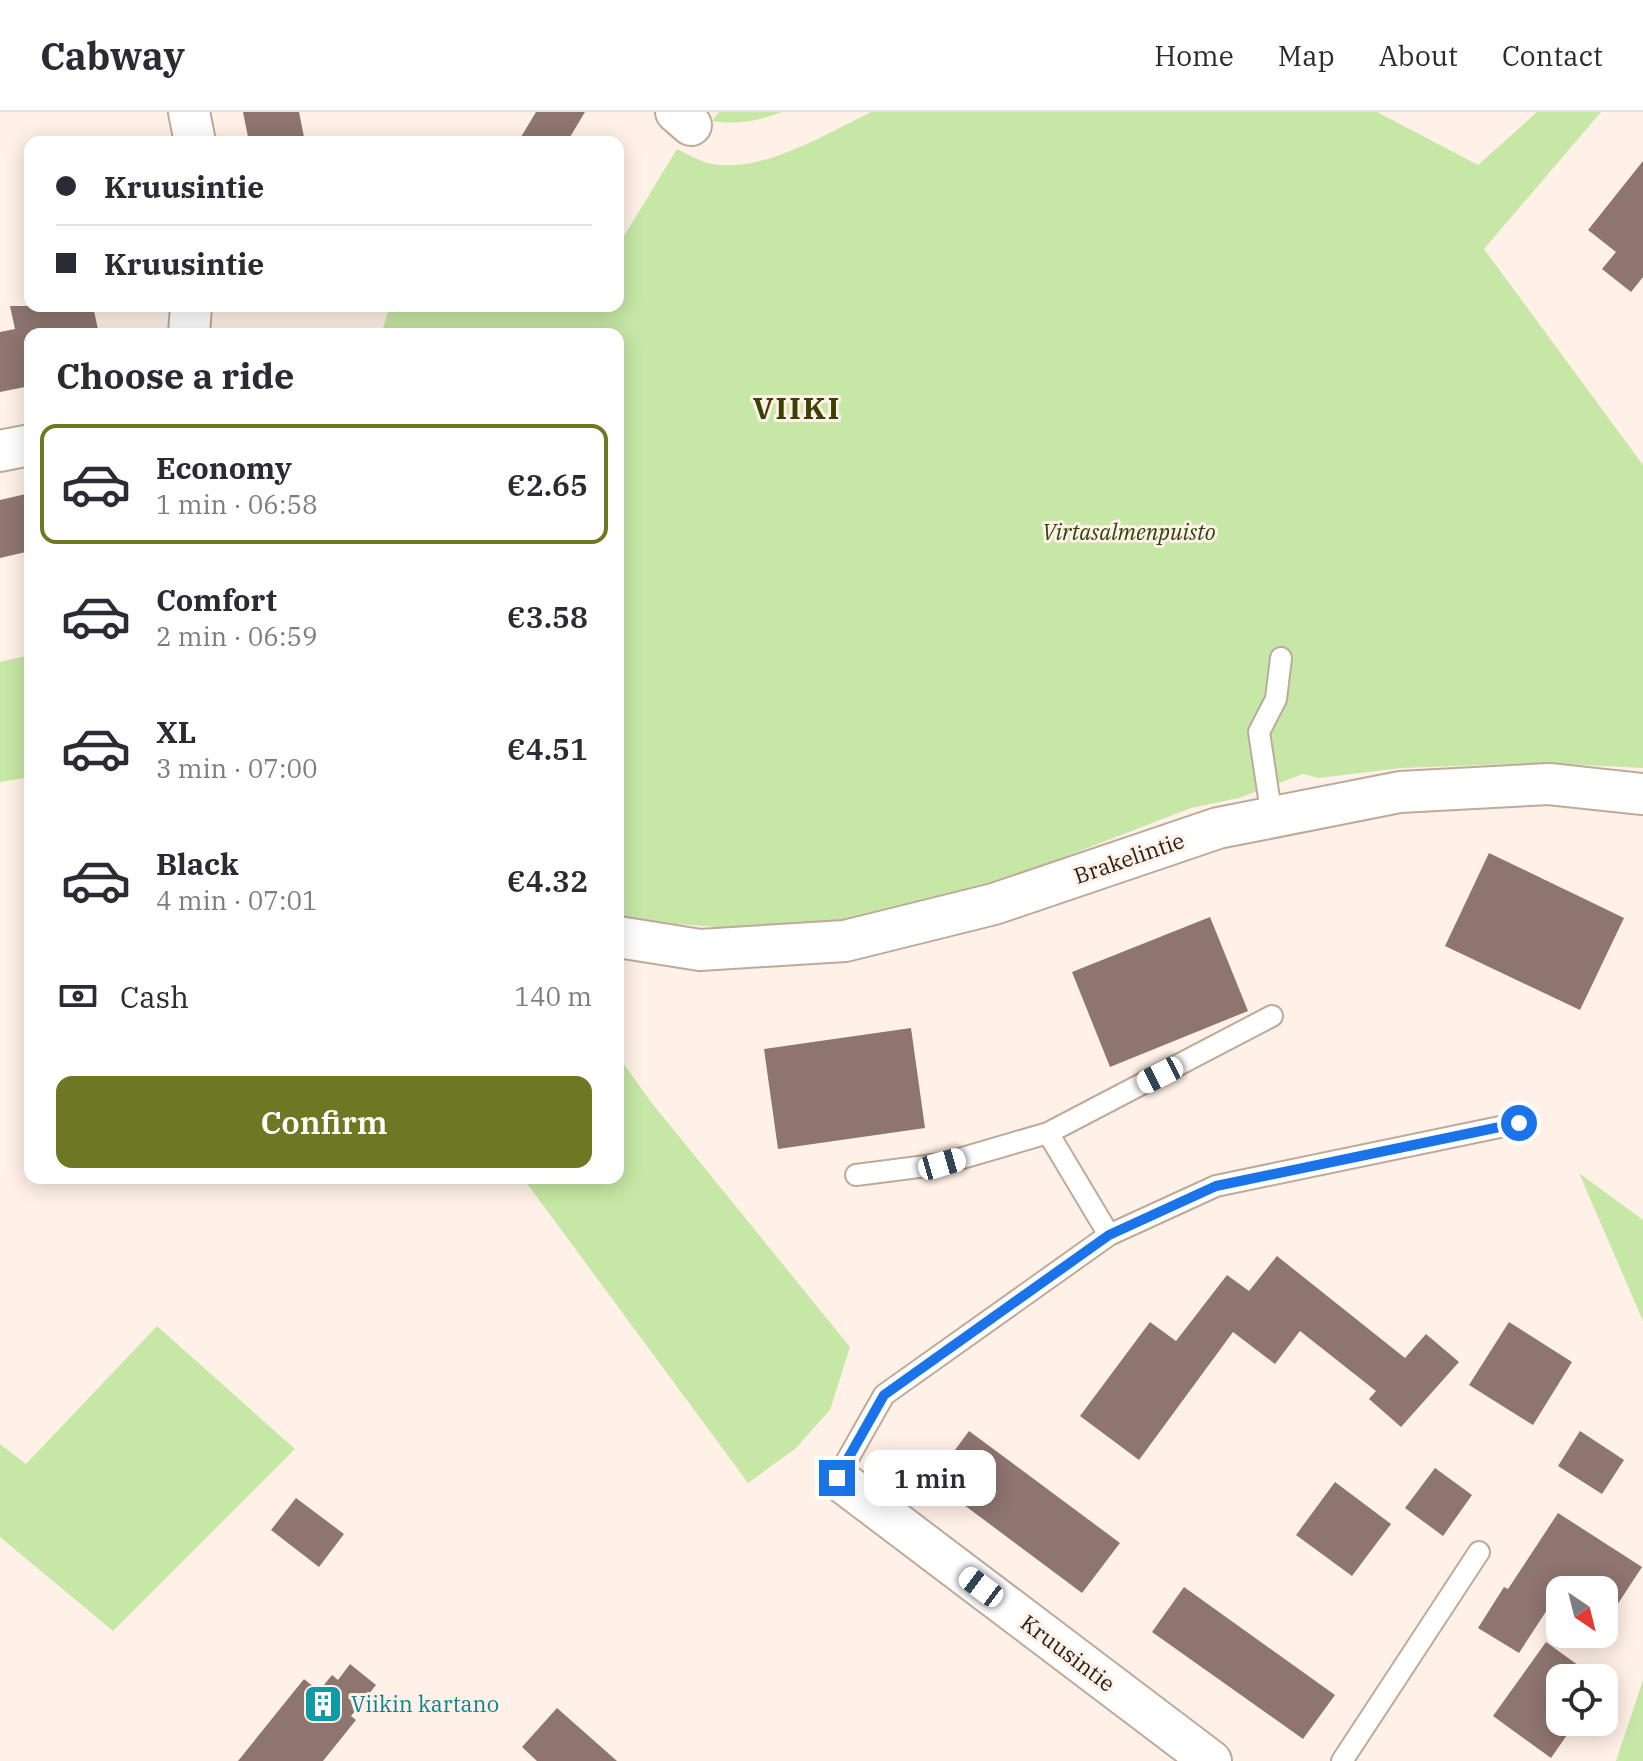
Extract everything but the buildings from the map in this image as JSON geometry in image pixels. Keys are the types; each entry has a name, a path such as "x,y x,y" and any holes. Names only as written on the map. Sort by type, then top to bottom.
{"street":[{"path":"189,112 194,136"},
{"path":"0,451 24,446"},
{"name":"Brakelintie","path":"624,938 700,950 845,941 994,904 1218,828 1400,792 1549,784 1643,794"},
{"name":"Kruusintie","path":"837,1478 1211,1761"}],"lane":[{"path":"1272,818 1259,732 1276,699 1281,658"},
{"path":"856,1175 942,1164 1048,1133 1272,1016"},
{"name":"Kruusintie","path":"837,1478 884,1395 1109,1235 1216,1186 1519,1123"},
{"path":"1048,1133 1109,1235"},
{"path":"1342,1761 1479,1552"}],"green space":[{"path":"719,112 782,112 747,121 712,121"},
{"name":"Virtasalmenpuisto","path":"871,112 1377,112 1478,165 1537,112 1601,112 1484,249 1643,465 1643,768 1540,763 1401,768 1319,778 1303,774 1239,798 1191,808 1010,878 905,911 815,924 747,929 624,920 624,328 383,328 388,312 624,312 624,236 677,149 712,164 732,165 773,157"},
{"path":"24,656 24,778 0,782 0,662"},
{"path":"624,1064 651,1102 850,1347 830,1410 795,1449 748,1483 527,1184 624,1184"},
{"path":"1579,1173 1643,1220 1643,1321"},
{"path":"157,1326 295,1449 113,1631 0,1537 0,1444 26,1464"},
{"path":"1643,1680 1643,1761 1616,1761"}],"place":[{"name":"Viikin kartano","path":"323,1704"}],"district":[{"name":"VIIKI","path":"797,409"}],"route":[{"path":"837,1478 884,1395 1109,1235 1216,1186 1519,1123"}]}
